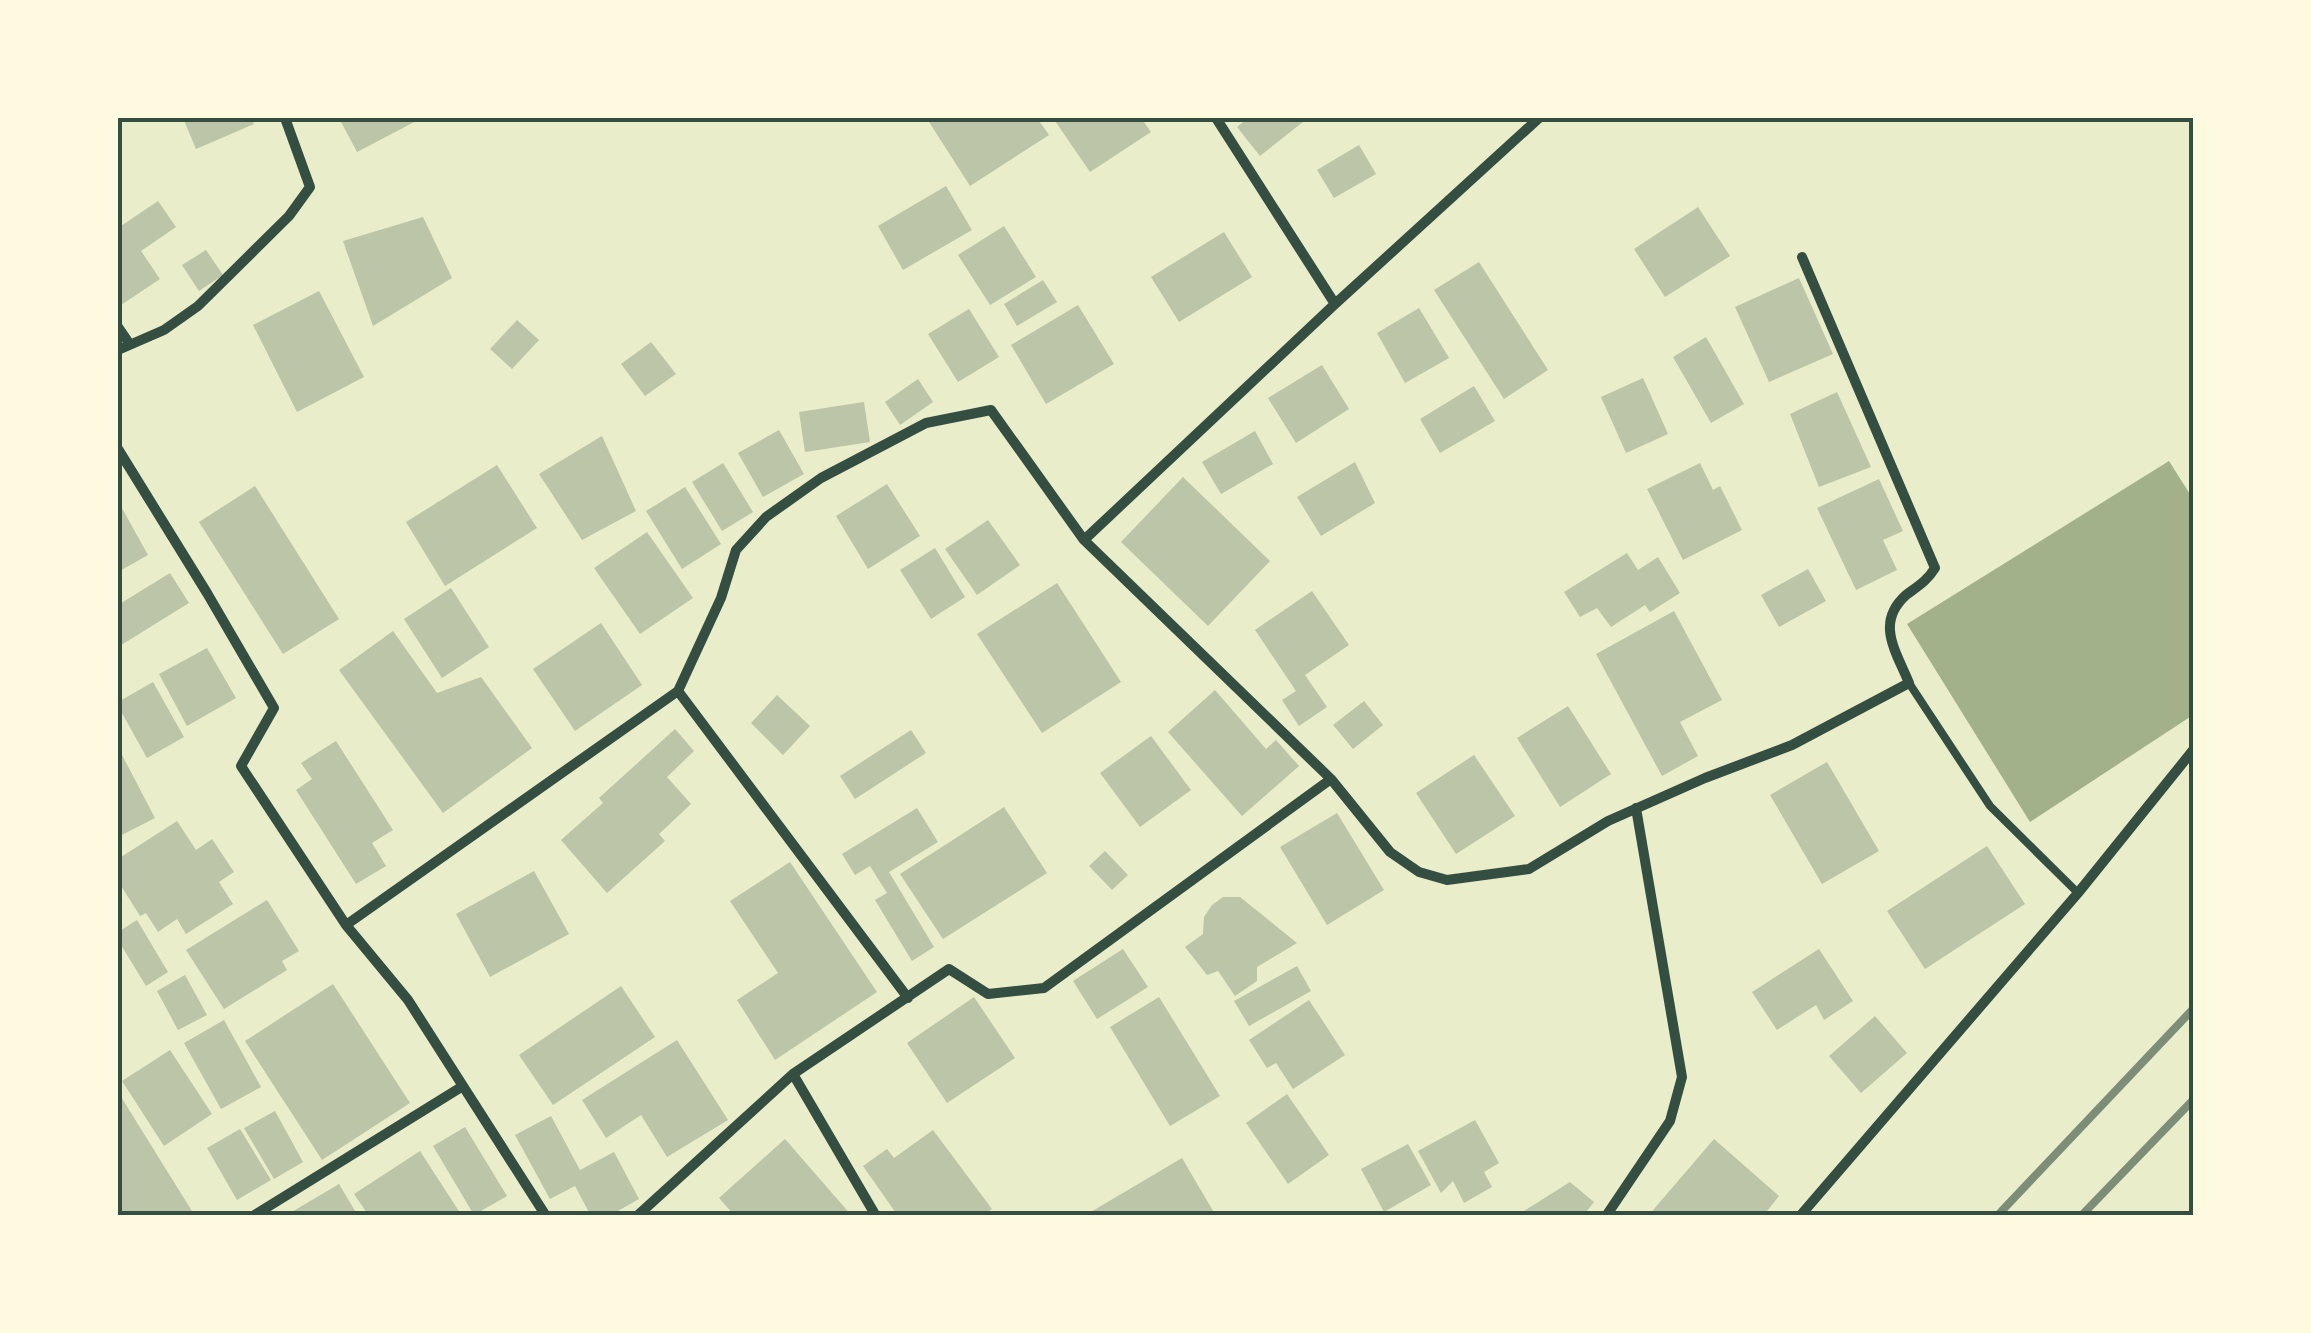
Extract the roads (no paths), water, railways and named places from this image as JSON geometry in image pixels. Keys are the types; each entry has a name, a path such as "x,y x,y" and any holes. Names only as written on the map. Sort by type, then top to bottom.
{"street":[{"path":"118,350 164,330 198,306 289,216 310,186 285,118"},
{"path":"1216,118 1335,304"},
{"path":"1084,540 1539,118"},
{"path":"346,925 678,691 721,598 736,550 766,517 822,478 926,423 992,410 1084,540 1332,779 1390,852 1419,872 1448,880 1529,869 1608,821 1792,745 1909,683 1888,631 1892,609 1928,580 1935,568 1802,257"},
{"path":"118,327 129,343"},
{"path":"118,449 274,708 241,766 346,925 408,1000 546,1216"},
{"path":"678,691 908,998"},
{"path":"1800,1216 2078,893 2194,749"},
{"path":"638,1216 792,1074 948,969 988,994 1044,988 1332,779"},
{"path":"1606,1216 1670,1121 1682,1077 1636,808"},
{"path":"792,1074 876,1216"},
{"path":"253,1216 464,1086"}],"lane":[{"path":"1909,683 1990,806 2078,893"}],"railway":[{"path":"1997,1216 2194,1008"},
{"path":"2081,1216 2194,1099"}]}
